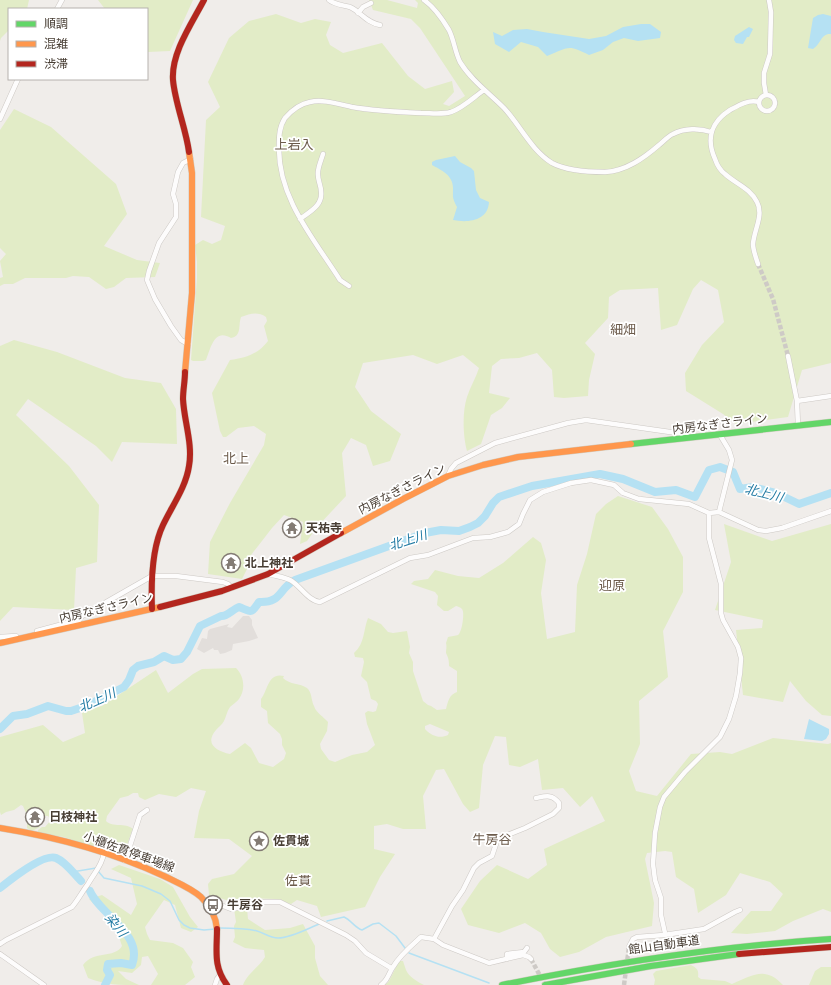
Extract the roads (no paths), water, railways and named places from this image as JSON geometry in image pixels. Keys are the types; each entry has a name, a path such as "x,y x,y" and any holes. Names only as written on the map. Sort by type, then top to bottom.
{"main road":[{"path":"152,609 152,576 156,544 166,518 184,484 189,467 190,455 183,399 192,293 192,181 187,138 174,87 174,63 179,49 204,0"},
{"name":"内房なぎさライン","path":"0,643 222,592 268,574 403,499 448,476 483,464 518,457 831,422"},
{"name":"小櫃佐貫停車場線","path":"0,828 64,840 160,874 199,895 213,912 216,931 218,966 220,975 227,985"},
{"name":"館山自動車道","path":"502,985 651,957 730,947 831,939"},
{"name":"館山自動車道","path":"545,985 652,966 722,957 831,947"}],"street":[{"path":"329,0 350,8 367,20 380,25"},
{"path":"424,0 438,14 449,31 459,60 467,73 504,108 537,151 558,165 580,170 607,172 625,168 646,156 673,134 686,130 698,129 711,132"},
{"path":"766,95 764,73 770,54 771,12 769,0"},
{"path":"358,13 371,3"},
{"path":"0,119 18,80"},
{"path":"349,286 340,280 300,219 293,207 284,185 278,152 280,131 283,122 298,106 309,102 320,101 396,112 442,114 464,105 484,90"},
{"path":"759,102 762,110 772,110 775,105 774,99 766,95"},
{"path":"759,102 761,98 766,95"},
{"path":"758,264 753,244 758,224 758,202 751,192 724,174 717,164 710,143 711,132 718,121 726,113 740,104 754,101 759,102"},
{"path":"300,219 315,208 320,202 322,196 318,174 323,154"},
{"path":"188,344 180,340 170,326 155,299 147,280 159,244 176,217 176,204 173,194 178,172 183,163 190,159"},
{"path":"788,356 797,400 798,426"},
{"path":"797,400 831,396"},
{"path":"448,476 456,463 495,443 568,423 585,420 684,434 692,438"},
{"path":"719,512 732,466 730,450 720,435"},
{"path":"268,574 290,580 310,597 317,602 320,602 410,558 428,555 473,538 490,537 508,532 519,524 530,500 543,492 571,483 591,480 614,485 623,492 639,499 689,504 709,513 719,512 758,530 766,531 782,528 831,511"},
{"path":"664,935 665,930 661,916 661,898 655,880 653,864 654,833 660,808 664,797 685,772 720,737 729,719 736,696 740,673 741,658 738,647 723,620 721,613 721,584 709,538 709,513"},
{"path":"0,637 16,636 78,620 95,608 152,576 176,576 223,582 232,588"},
{"path":"74,627 78,620"},
{"path":"434,939 449,910 466,886 474,868 479,863 492,856 497,841 500,838 525,828 553,814 559,808 558,803 553,797 547,796 536,798"},
{"path":"125,861 140,815 147,810"},
{"path":"0,944 72,907 80,898 86,886 98,871 103,862 104,854"},
{"path":"206,903 218,904 231,909 262,902 280,902 346,935 355,941 366,953 391,968"},
{"path":"629,947 633,939 637,937 664,935 704,929 740,910"},
{"path":"381,985 388,979 391,968 400,956 421,937 434,939 443,945 489,963 523,955 529,957 531,960"},
{"path":"507,959 507,954 524,952 527,948"},
{"path":"0,954 44,985"},
{"path":"215,985 220,975"}],"water":[{"path":"823,14 831,16 831,34 825,35 813,49 808,48 813,18"},
{"path":"650,24 661,32 660,38 638,41 624,38 613,42 603,50 589,55 577,49 568,48 547,56 538,47 521,42 509,52 495,44 493,32 502,36 513,30 527,29 589,39 606,36 623,27"},
{"path":"749,27 753,29 749,37 747,37 743,44 736,43 734,40 735,36"},
{"path":"455,156 460,162 474,171 476,190 480,198 489,202 485,213 481,217 471,221 453,220 457,207 453,198 451,180 449,176 432,165 432,162 436,160"},
{"path":"809,719 829,729 829,734 826,739 822,741 804,739"}],"waterway":[{"name":"北上川","path":"0,729 13,716 27,714 48,706 66,711 71,711 86,706 124,687 133,670 138,666 154,662 164,656 173,660 181,659 187,652 200,626 226,615 239,607 251,611 259,602 266,602 276,598 285,587 295,580 425,533 441,530 459,531 470,527 478,523 485,516 493,503 499,497 532,486 600,474 623,479 655,492 676,490 695,497 709,470 720,467 733,472 740,489 753,487 776,493 799,504 831,493"},
{"name":"染川","path":"0,888 27,868 44,859 51,858 56,858 63,862 81,881"},
{"path":"72,872 96,868"},
{"path":"98,871 104,878 142,886 161,894 170,901 179,920 190,928 204,930 215,929"},
{"name":"染川","path":"90,891 95,900 127,934 132,944 134,954 132,965 121,963 108,964 107,970 110,975 105,985"},
{"path":"327,921 344,917 357,928 362,930 373,924 379,923 396,936 405,948"},
{"path":"219,928 252,930 272,937 283,938 319,924"},
{"path":"409,953 489,983"}],"tunnel":[{"path":"758,264 773,299 788,356"},
{"path":"624,985 629,947"},
{"path":"531,959 545,985"}],"place":[{"name":"天祐寺","path":"292,528"},
{"name":"北上神社","path":"231,563"},
{"name":"日枝神社","path":"35,817"},
{"name":"佐貫城","path":"259,841"},
{"name":"牛房谷","path":"213,905"}],"district":[{"name":"上岩入","path":"294,144"},
{"name":"細畑","path":"623,329"},
{"name":"北上","path":"236,458"},
{"name":"迎原","path":"612,585"},
{"name":"牛房谷","path":"492,839"},
{"name":"佐貫","path":"298,880"}]}
